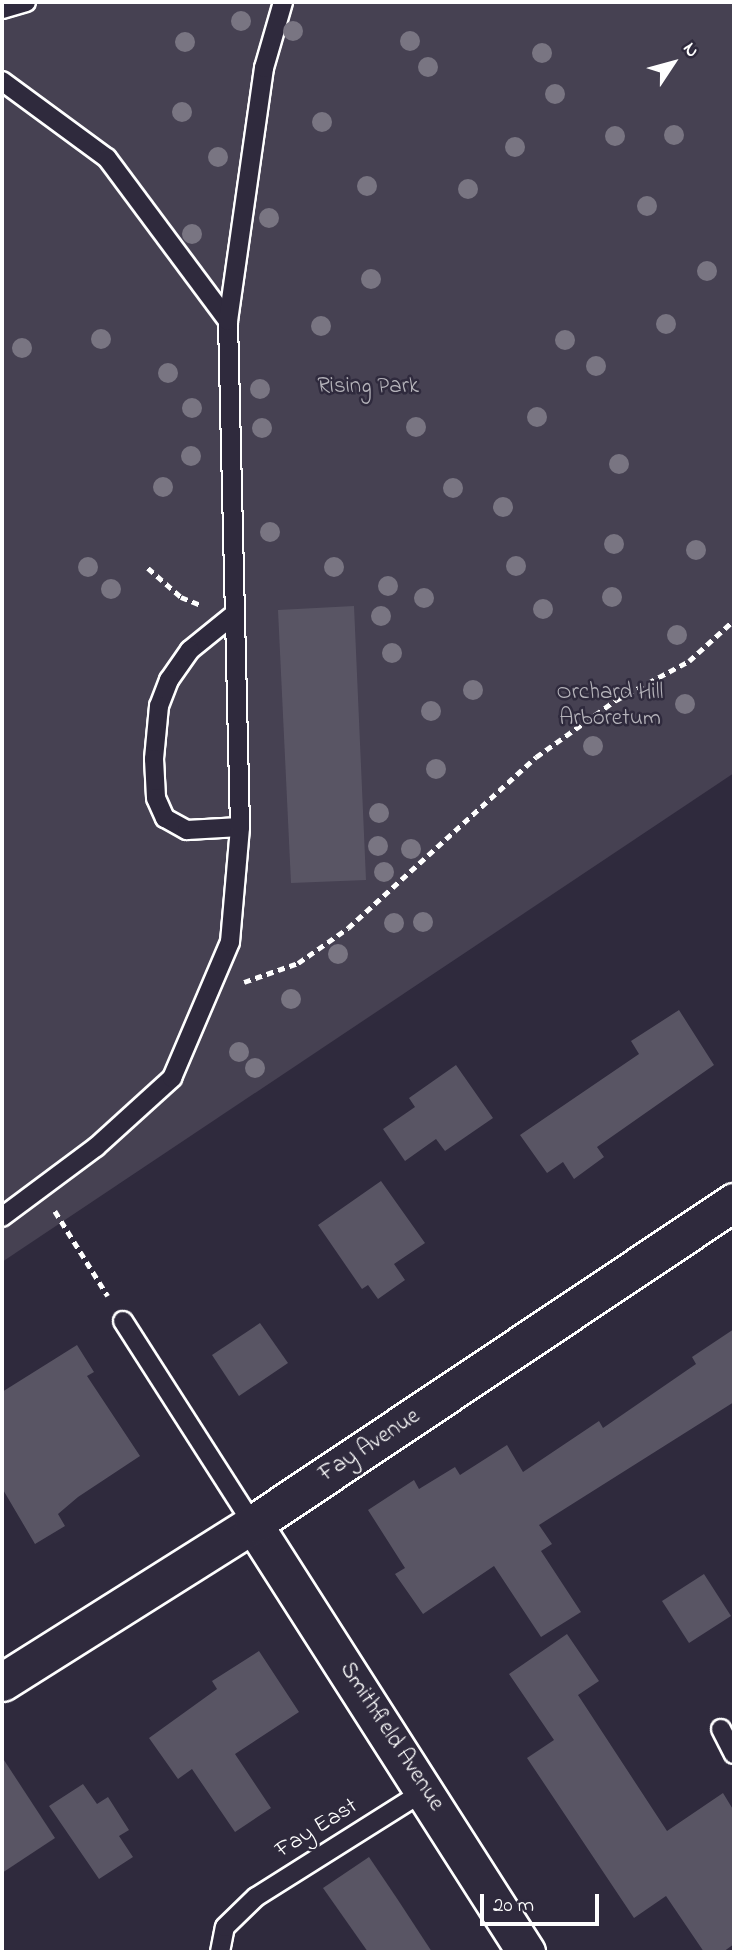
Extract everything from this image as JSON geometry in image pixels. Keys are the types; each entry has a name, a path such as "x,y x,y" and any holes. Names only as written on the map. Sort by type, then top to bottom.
{"street":[{"name":"Fay Avenue","path":"2,1682 253,1524 734,1202"},
{"name":"Smithfield Avenue","path":"253,1524 426,1790 526,1952"}],"lane":[{"path":"2,9 26,2"},
{"path":"2,1217 41,1188 172,1078 230,942 240,827 232,616 228,321 264,68 283,2"},
{"path":"2,80 107,158 228,321"},
{"path":"232,616 190,650 169,680 159,706 154,759 156,798 165,818 187,830 240,827"},
{"path":"123,1321 253,1524"},
{"path":"721,1729 734,1754"},
{"name":"Fay East","path":"220,1952 236,1912 426,1790"}],"path":[{"path":"148,568 181,597"},
{"path":"208,994 298,964 448,841 536,757 616,700 689,661 734,620"},
{"path":"41,1188 123,1321"}],"green space":[{"name":"Rising Park","path":"2,2 734,2 734,773 2,1262"}],"building":[{"path":"354,606 366,880 291,883 278,610"},
{"path":"679,1010 714,1065 597,1147 604,1157 574,1179 563,1162 547,1173 520,1135 639,1054 631,1041"},
{"path":"456,1065 493,1118 445,1151 436,1139 405,1161 383,1129 415,1107 409,1098"},
{"path":"381,1181 425,1243 394,1264 405,1280 378,1299 368,1285 362,1289 318,1225"},
{"path":"260,1323 288,1363 239,1396 212,1355"},
{"path":"734,1329 734,1402 539,1525 552,1544 541,1551 581,1612 541,1637 494,1566 423,1614 395,1574 405,1568 368,1510 414,1480 419,1489 455,1467 460,1475 507,1445 523,1472 599,1421 603,1428 696,1364 692,1357"},
{"path":"77,1345 94,1372 87,1376 140,1456 78,1497 58,1514 65,1526 35,1544 2,1488 2,1392"},
{"path":"704,1574 731,1616 689,1643 662,1601"},
{"path":"567,1634 599,1681 578,1695 667,1831 723,1793 734,1811 734,1944 723,1952 704,1952 666,1896 634,1918 527,1758 554,1740 509,1674"},
{"path":"259,1651 299,1712 235,1754 271,1808 235,1832 192,1769 178,1779 149,1738 217,1689 212,1681"},
{"path":"2,1757 55,1838 2,1873"},
{"path":"83,1784 97,1804 108,1797 129,1830 119,1836 133,1857 99,1879 49,1806"},
{"path":"369,1857 432,1952 368,1952 323,1888"}],"park label":[{"name":"Orchard Hill Arboretum","path":"610,706"}]}
